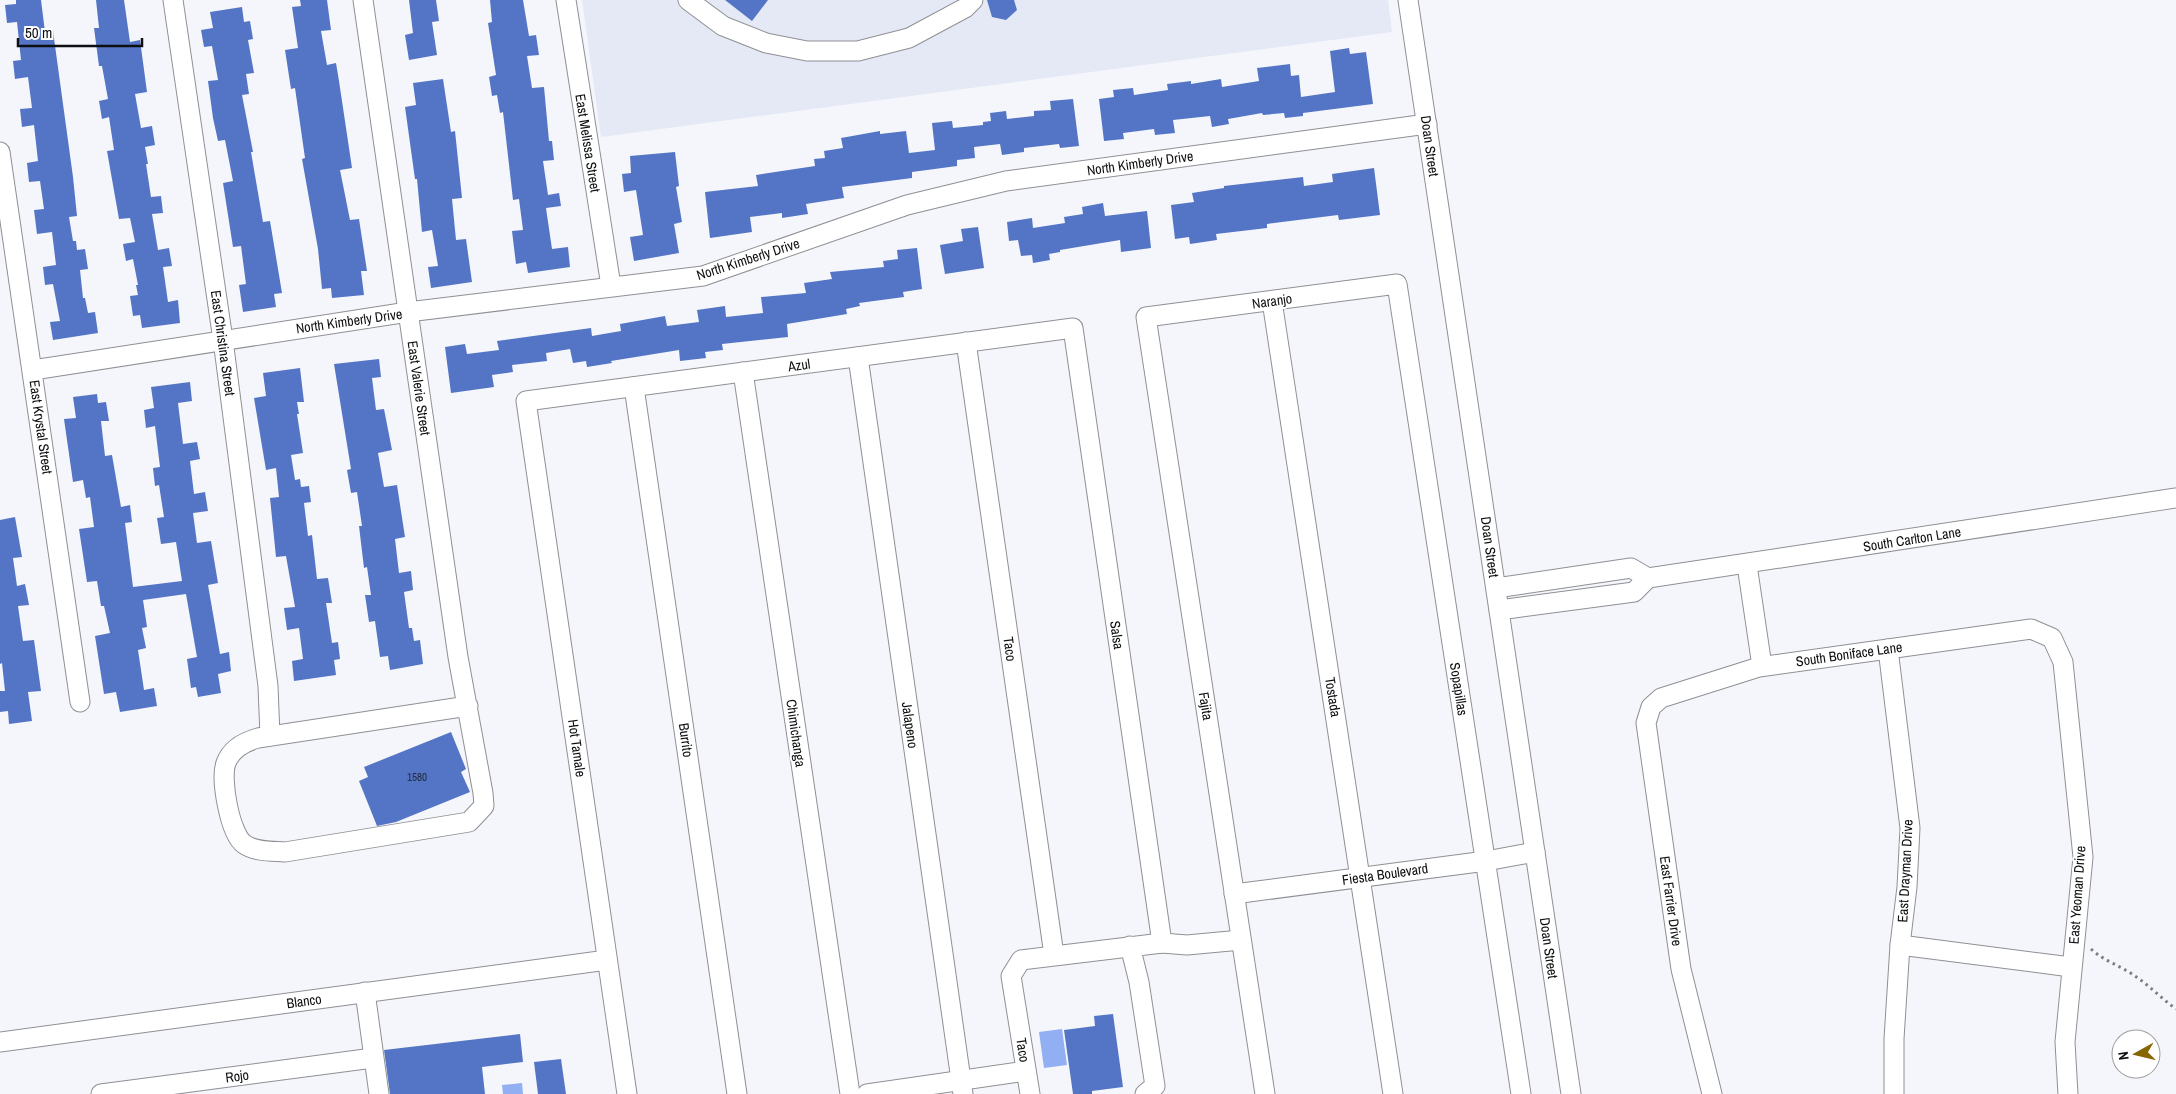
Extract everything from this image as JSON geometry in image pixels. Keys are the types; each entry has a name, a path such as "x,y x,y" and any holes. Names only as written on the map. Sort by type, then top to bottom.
{"street":[{"name":"East Christina Street","path":"173,0 223,340 268,686 264,737"},
{"name":"East Valerie Street","path":"264,737 243,743 233,751 226,762 224,772 230,818 235,832 244,844 260,850 285,852 469,822 484,806 458,657 363,0"},
{"name":"East Melissa Street","path":"566,0 611,286"},
{"path":"688,0 723,26 766,43 807,51 858,51 909,38 964,8 973,0"},
{"name":"Doan Street","path":"1408,0 1571,1094"},
{"name":"North Kimberly Drive","path":"33,370 408,312 704,276 906,205 1006,181 1427,124"},
{"name":"East Krystal Street","path":"0,152 80,702"},
{"name":"Naranjo","path":"1146,317 1397,284"},
{"name":"Sopapillas","path":"1397,284 1521,1094"},
{"name":"Tostada","path":"1272,301 1393,1094"},
{"name":"Fajita","path":"1146,317 1265,1094"},
{"name":"Azul","path":"526,401 1073,328"},
{"name":"Salsa","path":"1073,328 1162,943"},
{"name":"Taco","path":"966,342 1054,955 1021,960 1011,976 1030,1094"},
{"name":"Jalapeno","path":"858,357 962,1087"},
{"name":"Chimichanga","path":"743,372 850,1094"},
{"name":"Burrito","path":"634,387 737,1094"},
{"name":"Hot Tamale","path":"526,401 627,1094"},
{"name":"South Carlton Lane","path":"1499,610 1634,592 1648,578 2176,498"},
{"path":"1747,564 1762,666"},
{"path":"1496,588 1631,568 1648,578"},
{"name":"South Boniface Lane","path":"1650,707 1661,698 1762,666 2031,629 2052,638"},
{"name":"East Yeoman Drive","path":"2052,638 2063,662 2083,857 2074,933 2065,1042 2068,1094"},
{"name":"East Drayman Drive","path":"1888,649 1910,828 1894,1039 1894,1094"},
{"path":"264,737 468,706"},
{"name":"East Farrier Drive","path":"1650,707 1646,723 1681,969 1712,1094"},
{"name":"Fiesta Boulevard","path":"1234,894 1486,861 1535,852"},
{"path":"1054,955 1162,943 1187,945 1241,940"},
{"path":"1900,945 2071,967"},
{"path":"1130,946 1139,982 1155,1086 1146,1094"},
{"name":"Blanco","path":"0,1042 607,960"},
{"path":"365,992 373,1058 380,1094"},
{"name":"Rojo","path":"100,1094 373,1058"},
{"path":"867,1094 962,1087 1026,1071"}],"path":[{"path":"2074,933 2097,954 2136,976 2176,1009"}],"shaded area":[{"path":"582,0 1388,0 1392,32 601,137"}],"water":[{"path":"1062,1029 1067,1065 1044,1068 1039,1032"},
{"path":"522,1083 523,1094 503,1094 502,1085"}],"building":[{"path":"16,0 41,0 45,32 53,31 77,216 69,217 73,241 76,241 77,250 85,249 88,269 80,270 83,298 85,298 88,313 95,312 98,333 53,340 50,322 60,321 53,284 45,285 43,267 56,265 52,232 37,234 34,210 44,209 40,181 29,182 27,163 38,161 34,125 22,127 20,109 32,108 28,77 15,79 13,61 21,60 17,22 7,23 5,5 16,4"},
{"path":"96,0 124,0 130,42 140,40 147,92 135,94 141,128 152,126 155,145 145,147 148,164 146,164 151,197 161,196 163,213 152,214 158,250 169,248 172,266 163,267 168,302 178,300 180,323 142,328 140,315 133,316 130,296 138,295 136,285 138,285 133,259 126,261 123,244 135,242 130,218 119,219 107,151 114,150 109,117 102,119 99,101 108,99 102,66 99,66 94,28 99,28"},
{"path":"300,0 327,0 331,30 321,31 327,65 336,63 339,81 352,168 340,170 350,220 359,219 367,271 361,271 364,295 332,298 331,288 322,289 318,249 302,159 305,158 295,88 291,89 285,50 298,48 292,7 301,6"},
{"path":"409,0 436,0 439,21 432,22 437,55 409,60 405,35 413,33"},
{"path":"490,0 523,0 529,36 536,35 539,55 527,56 532,88 544,87 549,141 552,141 554,160 543,161 548,195 559,193 561,206 546,208 547,215 552,249 568,247 570,267 528,273 526,262 516,264 512,231 523,230 519,199 513,200 503,112 500,113 497,95 492,96 489,77 496,75 488,23 492,22"},
{"path":"725,0 768,0 752,21"},
{"path":"987,0 1014,0 1017,10 1006,20 992,17"},
{"path":"242,7 244,22 250,21 253,39 248,40 254,73 246,74 249,94 242,95 253,152 251,152 263,222 270,221 282,293 274,294 276,307 243,312 239,285 246,284 241,246 233,247 223,183 233,181 225,140 218,141 208,81 218,80 212,46 204,47 201,30 213,28 210,12"},
{"path":"1349,48 1350,54 1366,52 1373,104 1303,113 1303,116 1285,118 1284,113 1263,115 1262,113 1228,119 1229,124 1212,127 1210,116 1173,120 1175,133 1155,135 1154,129 1123,133 1124,139 1104,141 1099,99 1114,97 1113,90 1133,88 1134,95 1168,90 1167,84 1191,81 1191,84 1221,79 1222,87 1259,81 1257,68 1290,64 1291,76 1299,75 1301,97 1335,92 1330,51"},
{"path":"443,79 451,132 455,131 462,198 452,199 456,240 466,239 472,282 431,288 428,267 438,266 432,230 422,232 417,179 415,179 405,107 416,105 413,83"},
{"path":"1073,99 1079,146 1060,148 1059,144 1024,148 1024,152 1002,155 1000,144 974,147 975,158 957,160 957,166 912,172 912,178 842,187 844,198 806,204 808,214 782,218 782,213 750,217 752,232 710,238 705,192 758,186 756,175 815,166 814,159 825,158 824,151 843,148 841,138 880,131 880,134 906,131 909,153 935,150 932,123 952,121 953,128 983,125 983,122 991,121 990,113 1006,111 1007,119 1034,116 1034,111 1051,110 1050,101"},
{"path":"675,152 679,186 676,187 682,222 674,224 679,253 634,261 630,237 643,235 636,190 624,192 622,174 631,173 630,156"},
{"path":"1374,168 1380,215 1339,220 1338,215 1267,224 1267,228 1216,234 1217,240 1190,244 1189,237 1175,239 1171,205 1194,202 1192,193 1224,188 1224,186 1303,177 1304,186 1333,182 1332,174"},
{"path":"1103,203 1105,216 1147,211 1151,248 1121,252 1120,240 1060,250 1060,252 1049,254 1050,260 1033,263 1032,255 1021,256 1018,240 1009,241 1007,222 1032,218 1033,228 1065,223 1064,217 1083,214 1082,207"},
{"path":"978,227 984,268 945,274 940,245 963,241 961,229"},
{"path":"917,248 922,289 903,292 904,297 859,303 860,306 846,309 847,314 787,324 788,337 722,344 723,350 705,352 706,358 680,361 679,350 611,361 612,363 587,367 586,361 573,363 570,349 546,353 547,361 512,365 513,372 492,375 494,387 451,393 445,347 465,344 467,354 499,350 497,341 591,328 592,336 621,331 620,324 665,316 667,326 699,322 697,310 725,306 726,317 763,313 761,297 806,293 804,283 832,279 830,272 884,267 883,261 898,259 897,250"},
{"path":"379,359 381,377 372,378 376,410 384,409 392,450 378,453 384,487 397,485 405,537 395,539 399,573 411,571 413,590 404,592 409,628 412,628 414,641 420,640 423,664 390,670 388,656 380,657 375,621 369,622 365,595 371,595 367,567 364,568 359,526 362,526 357,492 351,493 347,470 351,469 334,364"},
{"path":"300,368 304,402 297,402 299,414 297,414 303,453 291,455 295,480 300,479 301,487 309,486 311,502 304,503 308,536 312,535 317,579 328,578 332,603 326,603 332,643 338,642 340,659 334,660 336,675 294,681 292,661 303,659 299,628 287,630 284,608 295,607 286,556 276,557 270,498 279,497 276,468 266,470 254,398 266,396 263,373"},
{"path":"190,382 192,401 178,403 183,444 197,442 200,459 190,461 194,494 205,492 208,511 193,513 197,543 211,541 218,583 208,585 220,654 229,652 231,671 218,674 221,693 198,697 196,687 191,688 187,659 197,657 186,594 143,600 147,627 142,628 146,648 138,650 144,690 154,688 157,706 120,712 116,692 104,694 95,636 110,633 104,606 101,606 97,581 87,582 79,529 94,527 90,497 86,498 83,480 73,482 64,419 76,418 73,397 97,394 98,403 106,402 109,421 101,421 105,456 112,455 121,507 130,505 132,522 125,523 133,587 182,581 176,542 161,544 157,518 164,517 159,485 155,486 153,468 160,467 155,426 146,428 144,410 154,408 151,387"},
{"path":"15,517 22,557 13,558 17,586 25,584 29,605 18,606 23,641 34,640 41,691 28,692 32,721 9,724 8,711 0,712 0,691 5,691 2,663 0,664 0,520"},
{"path":"451,732 466,769 461,772 470,792 396,822 377,826 359,781 368,777 364,767"},
{"path":"1113,1014 1123,1087 1092,1091 1092,1094 1073,1094 1064,1030 1095,1026 1094,1016"},
{"path":"520,1034 523,1062 482,1067 485,1094 390,1094 384,1050"},
{"path":"561,1059 566,1094 538,1094 534,1062"}]}
